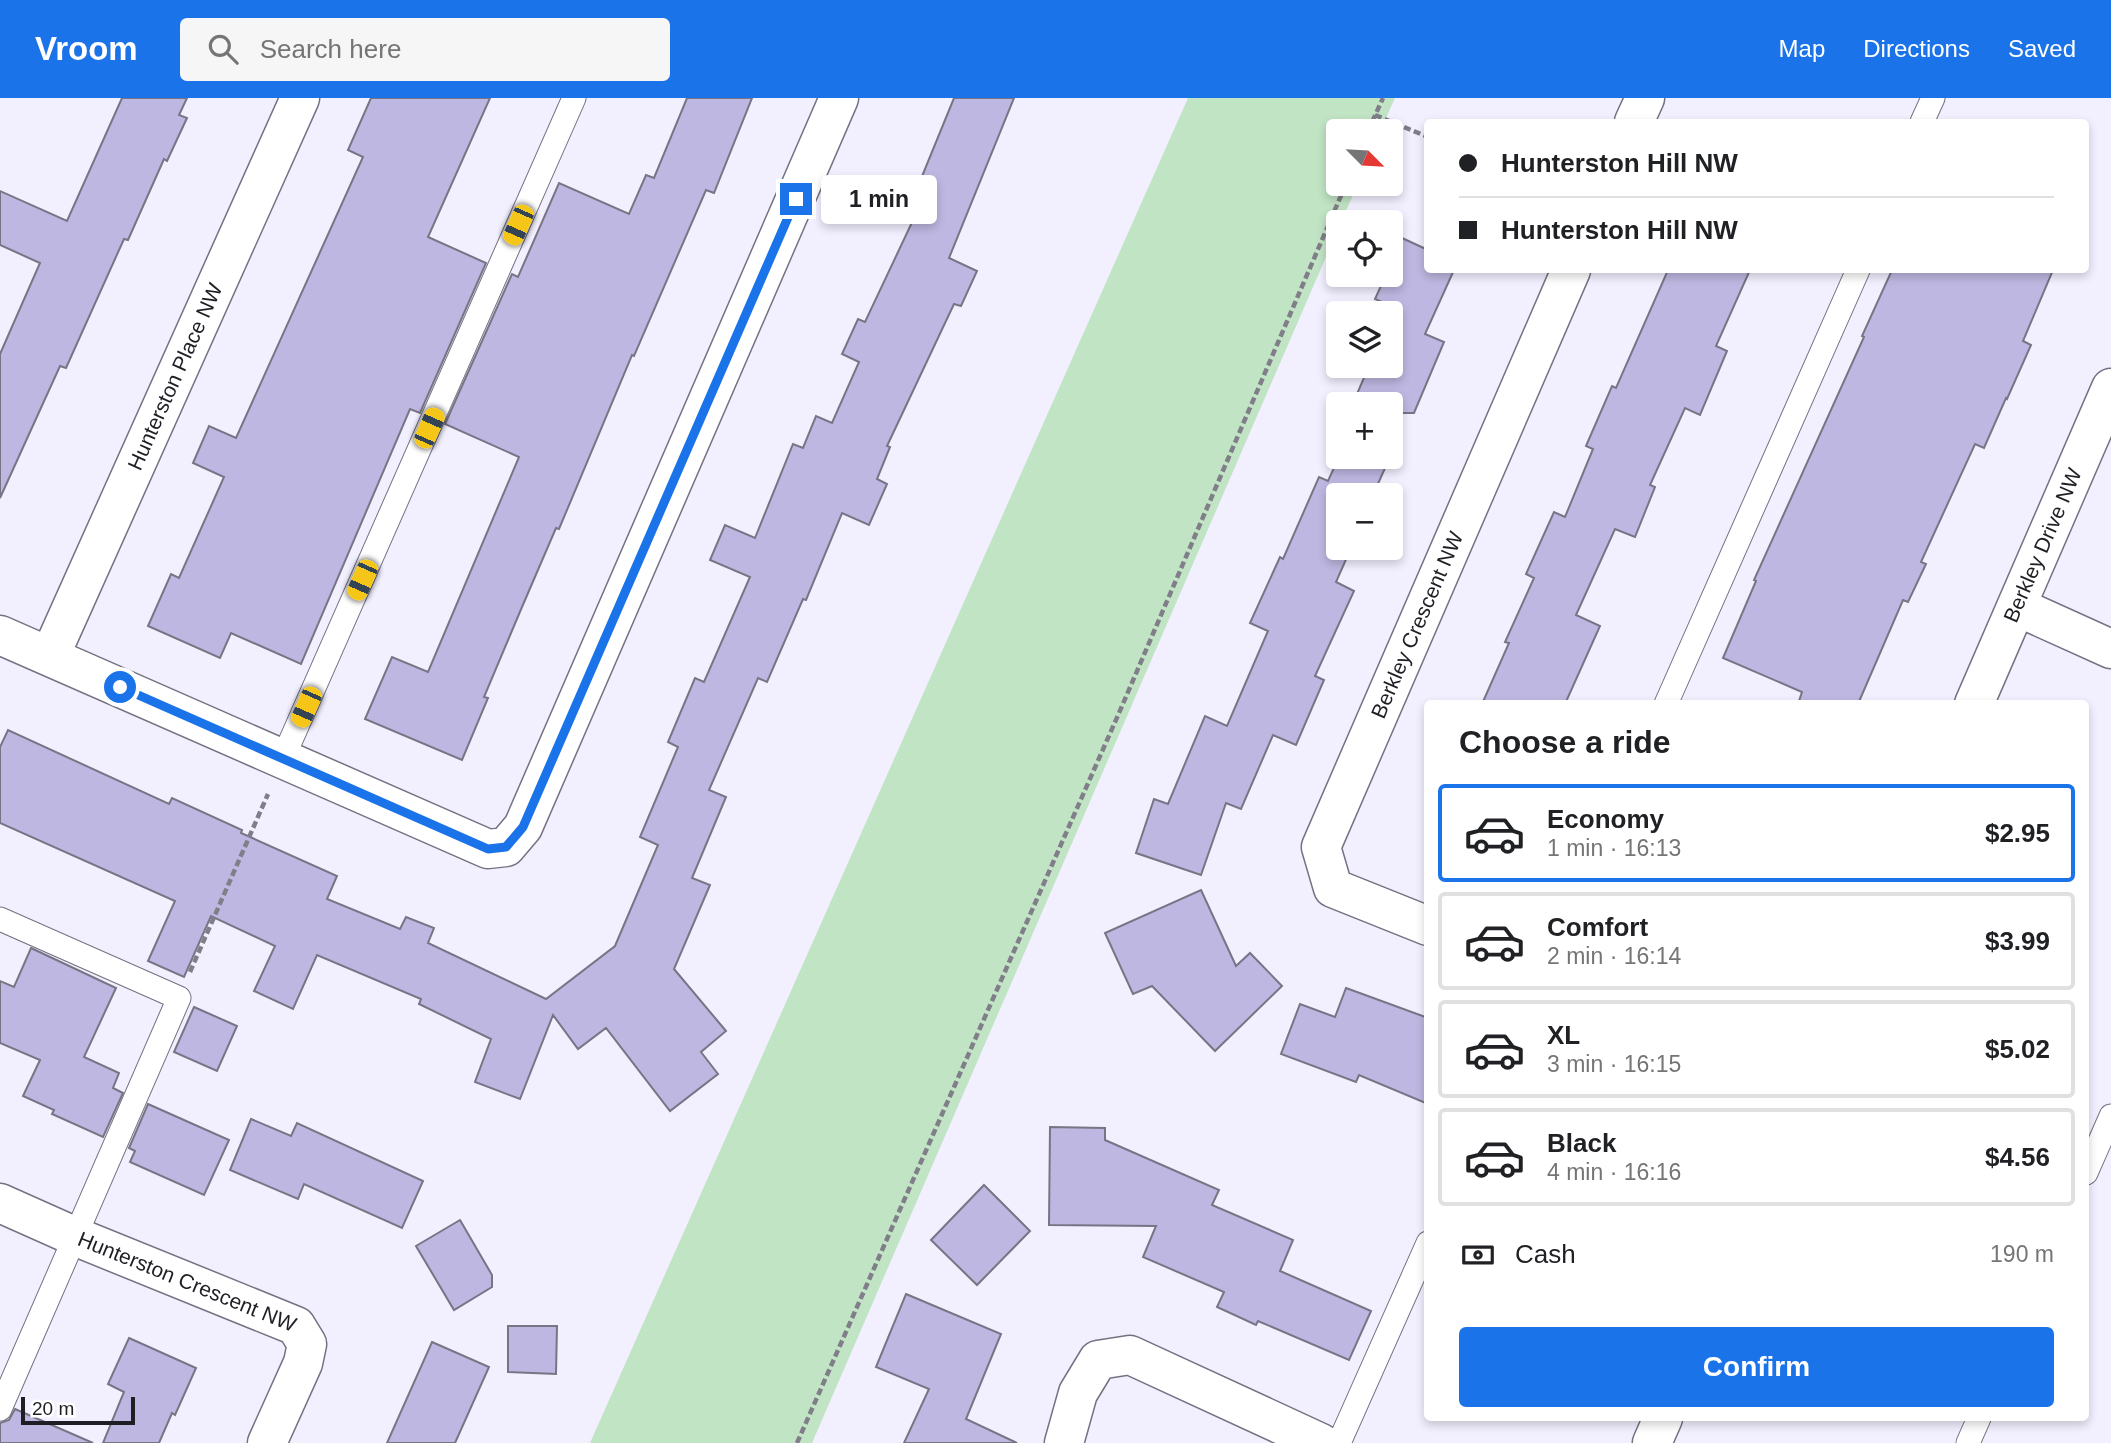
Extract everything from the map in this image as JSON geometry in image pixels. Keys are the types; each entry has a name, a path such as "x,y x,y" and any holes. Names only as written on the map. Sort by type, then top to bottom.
{"street":[{"name":"Hunterston Place NW","path":"50,656 300,98"},
{"path":"0,635 488,849 506,847 523,827 839,98"},
{"path":"1635,119 1645,98"},
{"name":"Berkley Crescent NW","path":"1424,924 1333,888 1321,847 1569,273"},
{"name":"Berkley Drive NW","path":"1976,700 2111,387"},
{"path":"2018,607 2111,649"},
{"name":"Hunterston Crescent NW","path":"0,1203 296,1326 307,1344 303,1363 267,1443"},
{"path":"1064,1443 1078,1394 1098,1360 1130,1355 1321,1443"},
{"path":"1652,1443 1662,1421"}],"lane":[{"path":"283,758 574,98"},
{"path":"1923,119 1933,98"},
{"path":"1668,700 1857,273"},
{"path":"0,919 179,998 0,1409"},
{"path":"2089,1166 2111,1116"},
{"path":"1339,1443 1424,1252"},
{"path":"1968,1443 1978,1421"}],"path":[{"path":"1373,119 1383,98"},
{"path":"1375,115 1424,135"},
{"path":"797,1443 1119,713 1341,196"},
{"path":"204,940 283,758"}],"green space":[{"path":"1188,98 1395,98 1385,119 1326,119 1326,196 1353,196 1346,210 1326,210 1326,257 812,1443 590,1443"}],"building":[{"path":"122,98 187,98 179,115 187,118 167,161 164,159 128,240 124,239 66,368 60,366 0,498 0,354 40,263 0,245 0,191 67,221"},
{"path":"371,98 490,98 428,237 486,263 420,413 410,409 301,664 231,633 220,658 148,626 171,574 179,578 224,477 193,463 209,426 236,438 363,157 348,150"},
{"path":"687,98 752,98 714,193 706,190 634,356 632,355 559,529 556,528 484,697 488,698 462,760 365,719 392,657 428,672 519,457 445,424 512,274 518,277 559,183 629,214 646,175 654,178"},
{"path":"954,98 1014,98 949,258 977,271 961,306 954,304 887,446 890,447 877,479 887,484 869,525 842,513 806,600 803,599 767,682 758,678 709,790 726,797 692,878 710,885 674,969 726,1031 701,1052 718,1074 670,1111 606,1028 578,1049 553,1015 520,1099 475,1082 491,1039 419,1004 421,999 317,955 293,1009 254,991 275,946 211,916 184,977 148,961 175,901 0,823 0,747 8,730 169,804 172,798 242,830 241,833 337,876 327,899 400,929 406,917 434,928 428,943 546,999 615,946 658,845 640,837 678,747 668,742 695,678 704,682 750,577 710,560 725,525 755,538 793,444 803,448 816,416 832,423 859,362 842,354 858,319 865,322 915,216 907,213"},
{"path":"1403,238 1424,248 1424,273 1453,273 1425,334 1444,342 1414,413 1403,413 1403,392 1358,392 1364,378 1403,378 1403,301 1375,299 1380,287 1403,287"},
{"path":"1667,273 1749,273 1716,346 1727,351 1700,415 1685,408 1650,485 1655,487 1635,537 1615,529 1576,615 1600,626 1567,700 1484,700 1509,643 1505,642 1534,578 1526,574 1554,512 1565,517 1593,449 1586,446 1612,386 1616,388"},
{"path":"1891,273 2052,273 2023,341 2031,345 2007,399 1984,448 1975,444 1921,562 1926,564 1908,602 1903,600 1860,700 1799,700 1802,692 1723,658 1756,581 1754,580 1864,337 1862,336"},
{"path":"1334,469 1385,469 1378,483 1326,483 1326,560 1346,560 1336,582 1354,591 1315,676 1324,680 1296,745 1273,735 1241,809 1226,803 1201,875 1136,853 1154,799 1168,804 1205,716 1227,726 1268,631 1250,623 1280,557 1283,559 1319,477 1328,481"},
{"path":"1201,890 1236,966 1250,953 1282,986 1215,1051 1152,986 1133,994 1105,933"},
{"path":"31,948 116,988 84,1057 119,1073 113,1088 123,1093 103,1137 52,1114 54,1110 23,1096 40,1060 0,1043 0,981 14,987"},
{"path":"1346,988 1424,1017 1424,1102 1359,1075 1356,1082 1281,1054 1300,1004 1335,1017"},
{"path":"194,1007 237,1026 217,1071 174,1052"},
{"path":"148,1104 229,1140 204,1195 130,1162 135,1151 129,1148"},
{"path":"251,1119 291,1136 297,1123 423,1181 402,1228 304,1184 298,1199 230,1170"},
{"path":"1050,1127 1105,1128 1105,1140 1219,1190 1212,1205 1293,1240 1280,1271 1371,1311 1349,1360 1258,1321 1256,1325 1217,1307 1224,1292 1143,1257 1156,1226 1049,1225"},
{"path":"984,1185 1030,1231 977,1285 931,1240"},
{"path":"460,1220 492,1275 492,1287 454,1310 416,1246"},
{"path":"906,1294 1001,1334 966,1419 1017,1443 904,1443 929,1389 876,1367"},
{"path":"508,1326 557,1326 556,1374 508,1372"},
{"path":"129,1338 196,1368 159,1443 103,1443 124,1392 108,1384"},
{"path":"432,1342 489,1367 455,1443 387,1443"},
{"path":"15,1409 93,1443 0,1443 0,1423 9,1420"}],"route":[{"path":"120,687 488,849 506,847 523,827 796,199"}]}
